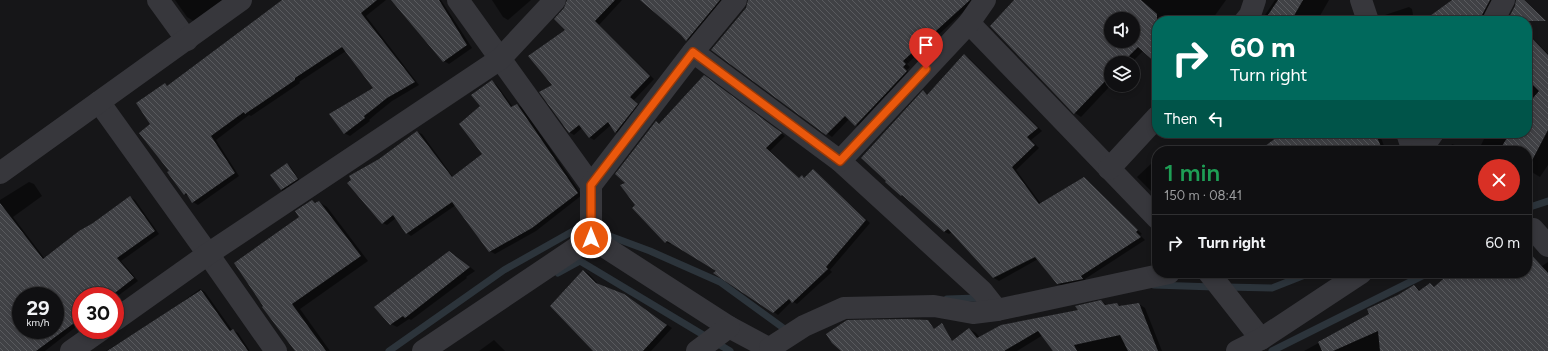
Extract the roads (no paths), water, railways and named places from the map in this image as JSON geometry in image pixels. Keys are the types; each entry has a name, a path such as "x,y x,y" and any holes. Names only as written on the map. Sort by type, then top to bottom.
{"street":[{"path":"158,0 187,40"},
{"path":"0,173 242,0"},
{"path":"458,0 591,185 591,238"},
{"path":"124,314 208,254 500,59 555,0"},
{"path":"591,185 693,52 736,0"},
{"path":"840,161 969,22 985,0"},
{"path":"1249,16 1255,0"},
{"path":"1361,0 1366,16"},
{"path":"1496,16 1504,0"},
{"path":"969,22 1152,213"},
{"path":"693,52 840,161 996,305"},
{"path":"99,102 276,351"},
{"path":"1109,169 1152,122"},
{"path":"1536,227 1548,246"},
{"path":"591,238 729,327 772,350 804,326 844,308 934,306 973,313 996,305 1152,276"},
{"path":"423,351 591,238"},
{"path":"1213,278 1261,339"},
{"path":"1237,351 1261,339 1353,278"},
{"path":"697,351 729,327"},
{"path":"71,351 88,339"}],"waterway":[{"path":"1532,206 1548,201"},
{"path":"389,351 504,270 582,226 587,228"},
{"path":"599,232 650,251 720,282 786,330 788,329"},
{"path":"558,273 580,261 730,351"},
{"path":"1226,287 1272,288 1297,278"},
{"path":"1272,351 1418,278"},
{"path":"1154,285 1214,287"},
{"path":"947,299 977,298 982,300"}]}
